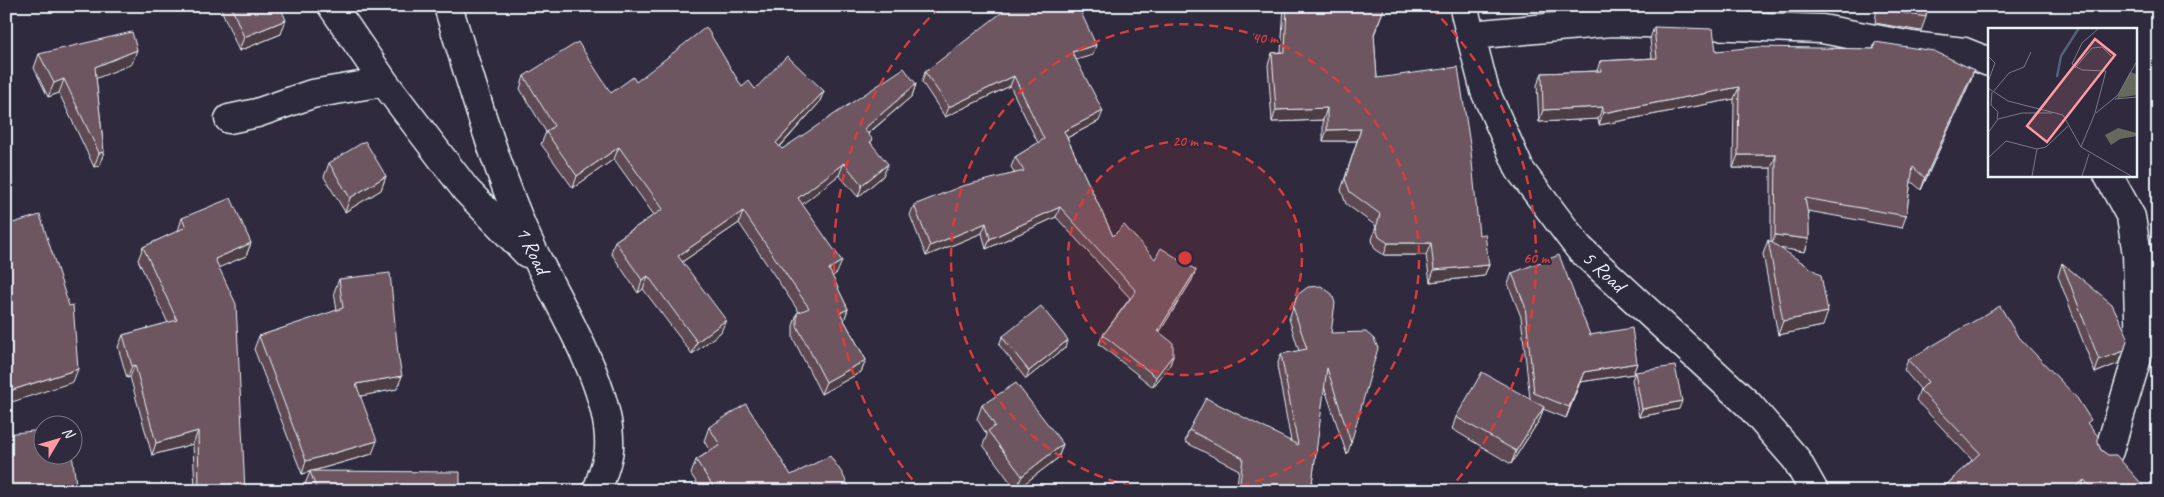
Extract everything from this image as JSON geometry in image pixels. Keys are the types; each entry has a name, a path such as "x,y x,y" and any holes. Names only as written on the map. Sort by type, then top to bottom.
{"street":[{"path":"332,6 384,82 466,190 542,268"},
{"name":"1 Road","path":"448,6 492,149 520,224 590,367 605,411 608,449 599,486 596,491"},
{"name":"5 Road","path":"1467,6 1465,13 1485,90 1520,170 1579,248 1749,405 1796,459 1814,491"},
{"path":"1471,35 1611,22 1822,29 1912,46 1964,52 1988,62"},
{"path":"229,119 257,113 312,94 384,82"},
{"path":"2109,176 2131,217 2137,254 2140,348 2109,451"}],"building":[{"path":"231,6 280,6 286,20 244,37"},
{"path":"1010,6 1078,6 1096,45 1072,52 1103,111 1064,131 1113,236 1124,225 1155,259 1161,248 1196,270 1158,331 1173,343 1173,355 1156,377 1103,335 1136,291 1060,207 990,239 986,223 930,246 914,205 962,186 1024,171 1015,157 1044,139 1014,76 949,107 925,72"},
{"path":"1287,6 1385,6 1374,34 1377,78 1458,67 1471,151 1479,235 1485,234 1489,265 1434,270 1431,243 1388,243 1379,237 1376,228 1380,214 1350,192 1345,179 1361,129 1327,130 1327,108 1276,110 1272,53 1285,52"},
{"path":"1881,6 1927,6 1926,17 1880,9"},
{"path":"706,27 742,87 749,81 755,89 787,56 824,91 776,143 782,149 904,68 916,84 864,129 873,140 870,142 888,164 862,185 844,163 798,198 842,261 829,269 848,309 840,313 866,360 826,382 797,326 797,313 809,308 743,211 678,256 726,320 697,342 648,276 642,280 615,241 663,209 619,147 577,176 546,132 554,126 524,76 578,42 611,93 633,77 636,82"},
{"path":"1654,27 1713,29 1716,51 1757,47 1874,49 1875,42 1934,51 1974,70 1925,178 1913,167 1906,216 1805,198 1809,221 1809,239 1775,235 1776,155 1738,155 1739,87 1603,113 1603,107 1543,110 1542,73 1601,71 1600,61 1657,58"},
{"path":"132,32 137,50 95,67 104,152 99,153 64,79 54,83 39,54"},
{"path":"365,141 386,176 350,198 329,163"},
{"path":"231,198 251,243 215,259 236,304 245,491 199,491 198,431 156,443 135,365 132,366 123,335 177,320 143,247 186,227 182,218"},
{"path":"40,215 69,306 73,305 78,369 6,392 6,225"},
{"path":"1768,240 1821,275 1828,312 1783,321"},
{"path":"1559,255 1590,335 1632,328 1637,363 1584,372 1569,407 1534,393 1525,306 1512,273"},
{"path":"2062,263 2112,304 2128,337 2124,351 2099,360"},
{"path":"390,273 402,376 356,384 377,441 306,461 259,336 343,308 339,279"},
{"path":"1321,286 1332,294 1335,303 1331,333 1366,332 1374,339 1378,348 1351,443 1327,368 1311,491 1239,491 1243,458 1189,430 1206,398 1298,445 1281,354 1307,349 1293,307 1297,295 1308,287"},
{"path":"1041,306 1068,340 1029,371 1002,337"},
{"path":"2000,306 2017,335 2077,398 2091,420 2087,423 2098,436 2101,450 2108,455 2116,455 2148,491 2096,491 2084,480 2071,491 1940,491 1980,453 1920,390 1928,382 1908,360"},
{"path":"1675,366 1682,401 1642,409 1635,372"},
{"path":"1482,372 1544,407 1516,451 1456,417"},
{"path":"1016,383 1063,444 1022,476 988,431 995,426 982,405"},
{"path":"746,404 791,475 830,456 842,473 851,491 716,491 696,460 720,445 709,427"},
{"path":"32,431 32,464 73,464 77,491 6,491 6,434"},
{"path":"310,471 460,472 460,491 317,491"}]}
